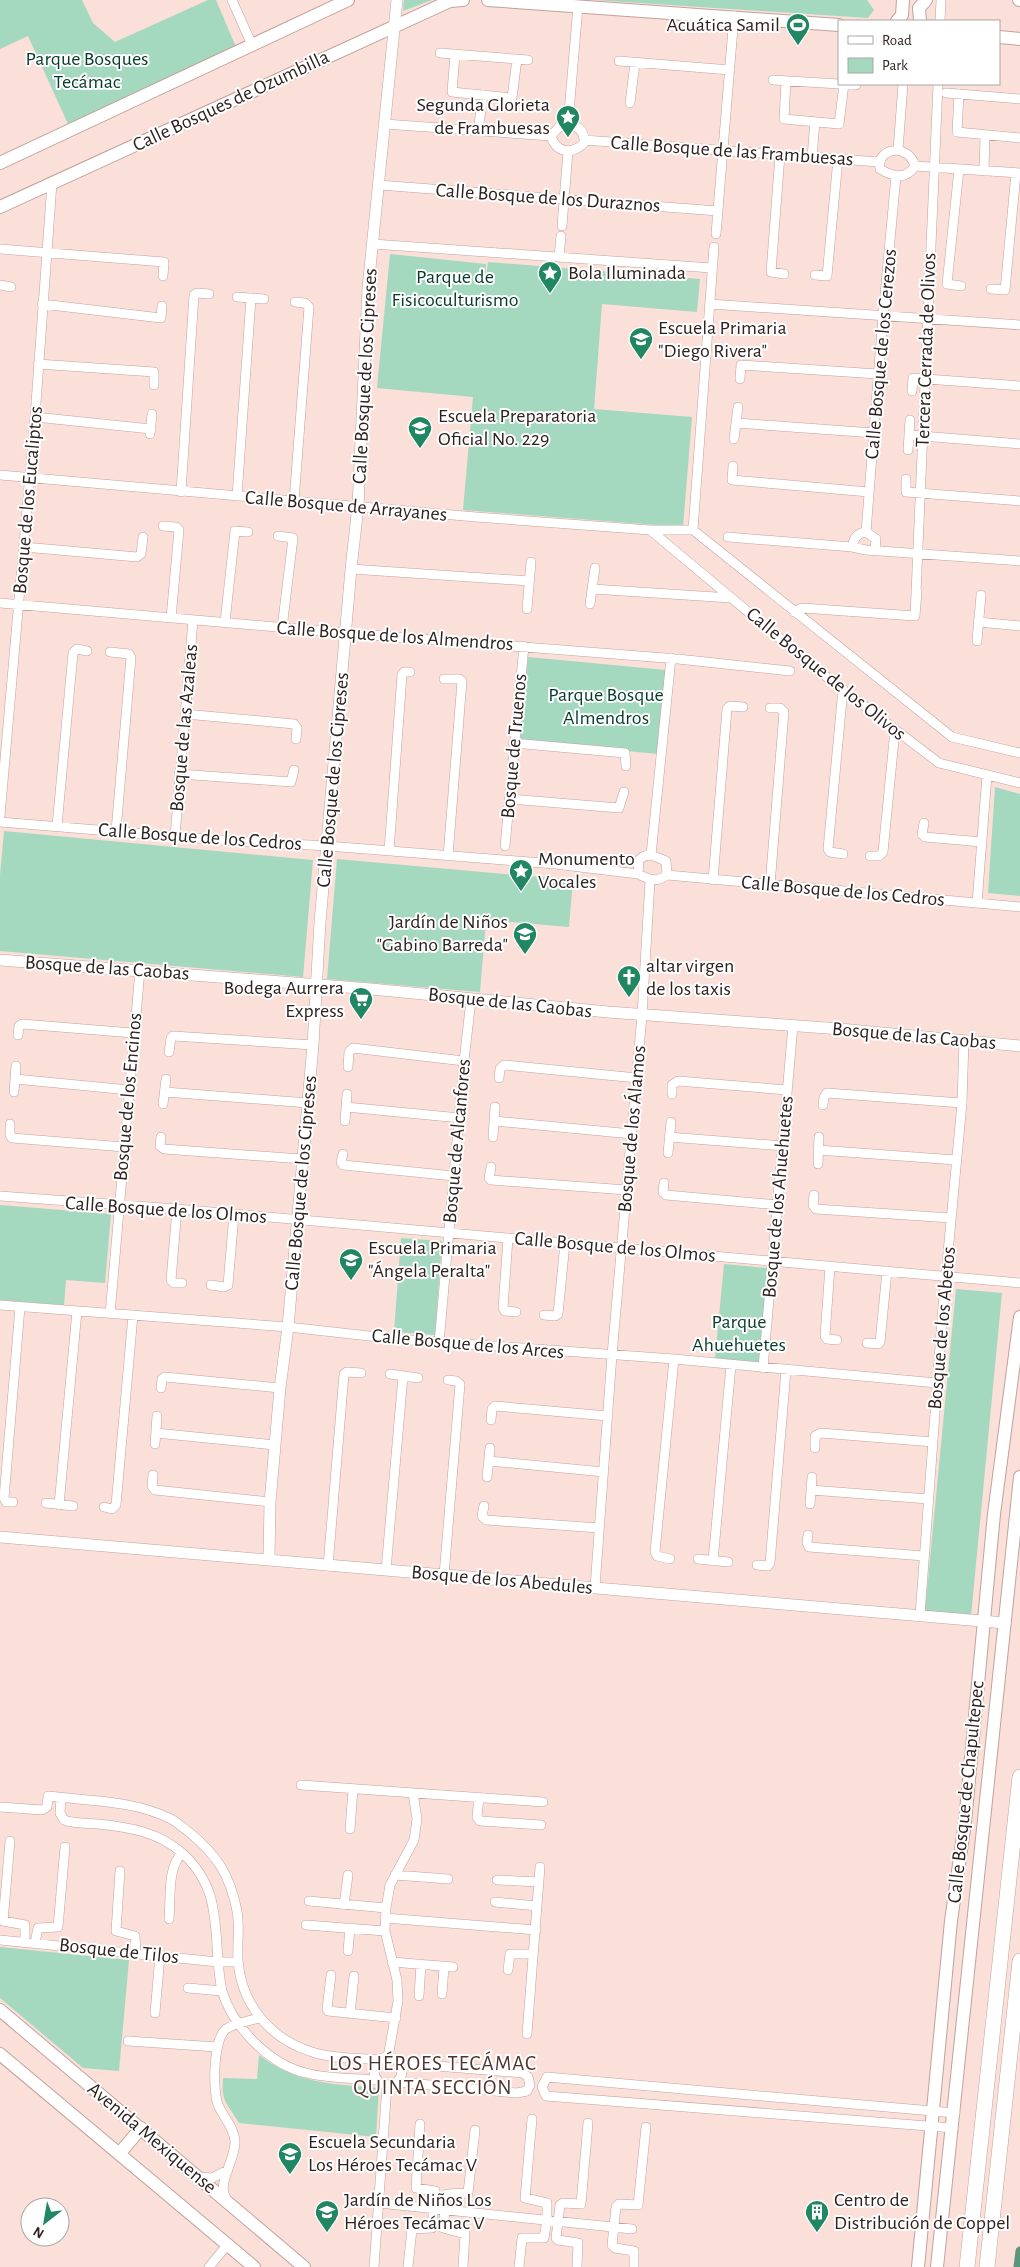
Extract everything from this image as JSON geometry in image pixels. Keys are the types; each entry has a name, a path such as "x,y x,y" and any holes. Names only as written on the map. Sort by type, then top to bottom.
{"highway":[{"path":"967,2267 1020,1777"},
{"path":"987,2267 1020,1961"}],"main road":[{"name":"Calle Bosques de Ozumbilla","path":"0,163 348,0"},
{"name":"Calle Bosques de Ozumbilla","path":"0,207 450,1 463,0"},
{"path":"488,0 734,16 838,25"},
{"path":"898,20 902,15 903,0"},
{"path":"920,20 919,8 926,0"},
{"path":"1000,37 1020,38"},
{"name":"Calle Bosque de Chapultepec","path":"918,2267 951,1921 965,1822 994,1514 1020,1317"},
{"name":"Calle Bosque de Chapultepec","path":"937,2267 1020,1477"},
{"name":"Avenida Mexiquense","path":"0,2010 304,2267"},
{"name":"Avenida Mexiquense","path":"0,2054 254,2267"},
{"path":"119,2154 140,2128"}],"street":[{"path":"232,0 252,45"},
{"name":"Calle Bosque de los Cipreses","path":"268,1559 270,1502 308,1103 316,986 358,506 368,288 397,0"},
{"path":"940,20 941,0"},
{"path":"568,124 578,6"},
{"path":"716,234 734,16"},
{"path":"440,53 528,60"},
{"path":"455,54 452,92 512,98 517,60"},
{"path":"619,61 730,70"},
{"path":"630,103 635,63"},
{"path":"773,80 838,84"},
{"path":"786,81 784,119 839,124 844,85"},
{"path":"898,150 903,85"},
{"name":"Tercera Cerrada de Olivos","path":"915,616 938,85"},
{"path":"946,93 1020,99"},
{"path":"959,94 956,132 1020,138"},
{"path":"478,131 483,95"},
{"path":"812,157 815,122"},
{"path":"385,124 551,136"},
{"path":"568,124 581,130 584,140 579,148 568,151 557,147 551,136 560,126 568,124"},
{"path":"984,171 985,135"},
{"name":"Calle Bosque de las Frambuesas","path":"584,140 879,162"},
{"path":"898,150 907,153 915,166 911,173 896,176 880,169 879,162 882,156 890,151 898,150"},
{"path":"559,257 568,151"},
{"path":"780,155 771,272 784,274"},
{"path":"815,275 827,276 838,159"},
{"path":"915,166 1018,173 1004,290 991,289"},
{"path":"959,169 947,284 961,286"},
{"name":"Calle Bosque de los Cerezos","path":"866,532 896,176"},
{"name":"Bosque de los Eucaliptos","path":"0,816 24,547 28,477 35,417 52,183"},
{"name":"Calle Bosque de los Duraznos","path":"379,185 718,212"},
{"path":"373,244 712,268"},
{"path":"693,530 714,247"},
{"path":"0,249 164,262 163,276"},
{"path":"0,285 11,287"},
{"path":"181,492 194,295 197,293 209,294"},
{"path":"236,297 264,300"},
{"path":"237,496 251,298"},
{"path":"294,501 309,307 305,303 295,302"},
{"path":"42,304 161,318 162,306"},
{"path":"710,304 1020,326"},
{"path":"38,364 154,372 154,384"},
{"path":"740,379 741,365 878,374"},
{"path":"912,391 913,378 1020,386"},
{"path":"734,439 738,407"},
{"path":"35,417 151,432 152,414"},
{"path":"908,450 910,420"},
{"path":"736,423 874,433"},
{"path":"909,435 1020,444"},
{"path":"733,466 732,480 869,492"},
{"name":"Calle Bosque de Arrayanes","path":"0,475 181,492 650,530 693,530"},
{"path":"906,479 906,492 1020,501"},
{"path":"163,526 176,527 179,530 171,618"},
{"name":"Calle Bosque de los Olivos","path":"650,530 843,689 940,763 1020,783"},
{"name":"Calle Bosque de los Olivos","path":"693,530 952,737 1020,753"},
{"path":"225,622 235,531 248,532"},
{"path":"852,546 857,535 866,532 876,540 875,550"},
{"path":"24,547 137,557 141,554 143,536"},
{"path":"278,536 293,538 282,628"},
{"path":"728,537 1020,561"},
{"path":"527,609 531,562"},
{"path":"590,604 595,568"},
{"path":"351,569 529,581"},
{"path":"593,588 731,598"},
{"path":"794,612 802,608 915,616 917,592"},
{"path":"977,641 981,595"},
{"name":"Calle Bosque de los Almendros","path":"0,603 346,634 671,658 790,671"},
{"name":"Bosque de las Azaleas","path":"175,836 193,620"},
{"path":"978,622 1020,626"},
{"name":"Bosque de Truenos","path":"505,846 524,646"},
{"path":"57,826 73,653 77,649 87,651"},
{"path":"110,652 129,654 131,658 116,831"},
{"path":"651,854 671,658"},
{"path":"389,851 402,675 404,672 410,672"},
{"path":"444,679 459,679 462,682 448,856"},
{"path":"843,689 828,849 830,852 843,854"},
{"path":"713,880 727,709 730,706 743,707"},
{"path":"770,708 780,708 784,712 770,885"},
{"path":"185,714 294,724 297,728 296,739"},
{"path":"870,856 879,856 883,852 895,730"},
{"path":"514,743 625,753 626,766"},
{"path":"179,774 291,782 294,770"},
{"path":"977,903 987,775"},
{"path":"510,800 619,808 624,792"},
{"name":"Calle Bosque de los Cedros","path":"0,822 555,864 638,874"},
{"path":"924,823 922,834 925,837 982,842"},
{"path":"651,854 666,861 667,874 661,880 650,881 638,874 639,860 651,854"},
{"name":"Calle Bosque de los Cedros","path":"667,874 713,880 1020,907"},
{"name":"Bosque de los Álamos","path":"595,1587 612,1355 627,1190 627,1134 642,1015 650,881"},
{"name":"Bosque de las Caobas","path":"0,960 140,970 642,1015 793,1025 1020,1046"},
{"name":"Bosque de los Encinos","path":"110,1314 133,1033 140,970"},
{"name":"Bosque de Alcanfores","path":"439,1342 471,1000"},
{"path":"18,1036 19,1026 22,1024 133,1033"},
{"name":"Bosque de los Ahuehuetes","path":"763,1368 793,1025"},
{"path":"168,1052 170,1038 173,1036 313,1045"},
{"name":"Bosque de los Abetos","path":"920,1615 937,1383 962,1103 964,1040"},
{"path":"348,1067 349,1052 353,1048 464,1060"},
{"path":"499,1078 500,1069 504,1065 634,1078"},
{"path":"14,1092 16,1066"},
{"path":"15,1079 129,1090"},
{"path":"163,1104 166,1079"},
{"path":"672,1094 672,1085 678,1081 788,1090"},
{"path":"165,1092 308,1103"},
{"path":"823,1105 824,1097 827,1093 962,1103"},
{"path":"345,1122 347,1094"},
{"path":"346,1107 460,1118"},
{"path":"493,1137 495,1107"},
{"path":"494,1121 627,1134"},
{"path":"668,1152 671,1122"},
{"path":"10,1124 10,1136 12,1138 124,1147"},
{"path":"818,1164 819,1136"},
{"path":"161,1137 160,1146 164,1150 302,1159"},
{"path":"670,1137 783,1146"},
{"path":"818,1150 956,1160"},
{"path":"342,1154 341,1162 343,1165 454,1176"},
{"path":"491,1167 489,1178 492,1180 627,1190"},
{"path":"664,1183 663,1192 666,1195 778,1205"},
{"path":"814,1195 813,1205 816,1209 951,1218"},
{"name":"Calle Bosque de los Olmos","path":"0,1196 177,1209 448,1234 1020,1282"},
{"path":"177,1209 172,1280 174,1283 182,1283"},
{"path":"211,1285 224,1287 228,1285 234,1214"},
{"path":"508,1238 503,1308 505,1311 516,1312"},
{"path":"544,1315 555,1316 558,1314 566,1243"},
{"path":"830,1266 825,1336 827,1339 837,1340"},
{"path":"867,1343 878,1344 880,1342 887,1271"},
{"name":"Calle Bosque de los Arces","path":"0,1305 288,1327 439,1342 674,1359 937,1383"},
{"path":"14,1502 6,1502 4,1498 20,1307"},
{"path":"59,1504 77,1311"},
{"path":"104,1507 112,1509 116,1505 132,1315"},
{"path":"670,1559 657,1556 655,1552 674,1359"},
{"path":"713,1561 731,1364"},
{"path":"757,1565 768,1566 770,1563 786,1370"},
{"path":"328,1566 344,1374 347,1372 362,1373"},
{"path":"390,1374 418,1378"},
{"path":"386,1570 403,1376"},
{"path":"161,1388 162,1379 165,1377 280,1388"},
{"path":"444,1575 460,1384 456,1381 448,1380"},
{"path":"491,1420 492,1409 495,1406 608,1416"},
{"path":"155,1444 157,1416"},
{"path":"156,1433 275,1445"},
{"path":"815,1448 815,1436 821,1433 933,1442"},
{"path":"487,1477 490,1448"},
{"path":"489,1461 604,1472"},
{"path":"153,1475 152,1486 155,1490 270,1502"},
{"path":"810,1504 812,1477"},
{"path":"811,1490 928,1499"},
{"path":"46,1503 73,1506"},
{"path":"484,1506 482,1516 486,1520 600,1528"},
{"path":"808,1535 806,1543 809,1547 924,1556"},
{"name":"Bosque de los Abedules","path":"0,1536 268,1559 328,1566 1005,1623"},
{"path":"698,1559 728,1562"},
{"path":"301,1785 543,1802"},
{"path":"350,1829 353,1790"},
{"path":"377,2080 374,2069 384,2058 396,2018 397,1980 385,1931 386,1908 390,1885 414,1840 417,1818 413,1793"},
{"path":"0,1807 42,1810 47,1806 48,1796 150,1810 173,1819 209,1848 218,1860 230,1885 238,1913 238,1962 245,1991 259,2018 274,2032 312,2052 338,2057 395,2058 400,2063 402,2069 402,2076 398,2082"},
{"path":"61,1798 60,1813 64,1820 142,1830 160,1838 182,1853 199,1873 210,1894 216,1916 218,1962 222,1991 231,2012 239,2024 265,2051 277,2060 297,2070 320,2075 377,2080 387,2085 398,2082 517,2093 527,2090 530,2085 528,2077 523,2073 400,2063"},
{"path":"479,1798 477,1817 480,1820 541,1825"},
{"path":"10,1841 3,1921 7,1924 25,1925 25,1942"},
{"path":"35,1943 38,1928 58,1927 65,1847"},
{"path":"169,1918 173,1868 176,1860 182,1853"},
{"path":"527,2034 540,1867"},
{"path":"120,1871 116,1931 135,1936 136,1953"},
{"path":"395,1874 448,1879"},
{"path":"344,1905 348,1875"},
{"path":"497,1880 539,1882"},
{"path":"309,1902 386,1908"},
{"path":"495,1902 537,1906"},
{"path":"385,1918 536,1930"},
{"path":"306,1925 385,1931"},
{"path":"348,1951 350,1928"},
{"name":"Bosque de Tilos","path":"0,1940 218,1962 238,1962"},
{"path":"508,1970 510,1954 534,1954"},
{"path":"155,2013 160,1955"},
{"path":"392,1962 449,1967 442,1994"},
{"path":"419,1996 421,1964"},
{"path":"331,1975 327,2009 331,2012 396,2018"},
{"path":"350,2014 354,1976"},
{"path":"188,1988 222,1991"},
{"path":"231,2204 224,2195 224,2182 232,2162 235,2142 232,2128 216,2098 217,2047 220,2036 225,2030 259,2018"},
{"path":"128,2041 217,2047"},
{"path":"953,2128 546,2096 542,2087 547,2077 954,2113"},
{"path":"620,2102 621,2084"},
{"path":"374,2267 387,2085"},
{"path":"715,2092 715,2109"},
{"path":"910,2125 911,2109"},
{"path":"520,2267 522,2238 544,2238 547,2220 547,2203 525,2198 532,2119"},
{"path":"577,2267 579,2244 557,2239 558,2221 561,2204 581,2204 588,2123"},
{"path":"408,2267 412,2229 432,2228 435,2208 435,2191 416,2188 420,2124"},
{"path":"634,2267 635,2252 615,2248 612,2245 617,2205 638,2205 646,2126"},
{"path":"463,2267 465,2234 444,2230 446,2195 449,2192 468,2193 475,2130"},
{"path":"198,2177 212,2178 228,2170"},
{"path":"379,2202 632,2229"},
{"path":"210,2267 227,2244"}],"green space":[{"name":"Parque Bosques Tecámac","path":"0,0 82,0 93,23 115,42 208,0 216,0 236,47 68,124 28,36 0,49"},
{"path":"404,0 432,0 403,11"},
{"path":"595,0 867,0 874,10 868,18"},
{"name":"Parque de Fisicoculturismo","path":"390,254 486,264 485,285 488,262 700,279 697,312 602,304 594,409 692,417 683,527 463,510 473,397 377,388"},
{"name":"Parque Bosque Almendros","path":"528,657 666,670 658,754 520,741"},
{"path":"995,787 1020,794 1020,896 988,893"},
{"path":"4,831 313,860 303,977 0,951 0,875"},
{"path":"337,859 573,880 569,927 486,920 480,992 327,979"},
{"path":"0,1205 111,1214 105,1283 66,1280 64,1305 0,1300"},
{"path":"401,1238 442,1241 435,1335 394,1332"},
{"name":"Parque Ahuehuetes","path":"724,1264 767,1268 759,1363 715,1358"},
{"path":"956,1289 1002,1293 971,1616 925,1611"},
{"path":"0,1947 129,1960 119,2071 83,2068 0,1998"},
{"path":"259,2055 287,2072 316,2081 379,2088 376,2137 239,2123 224,2098 223,2078 257,2079"}],"waterway":[{"path":"1018,2267 1020,2251"}],"place":[{"name":"Acuática Samil","path":"798,46"},
{"name":"Segunda Glorieta de Frambuesas","path":"568,138"},
{"name":"Bola Iluminada","path":"550,294"},
{"name":"Escuela Primaria \"Diego Rivera\"","path":"641,360"},
{"name":"Escuela Preparatoria Oficial No. 229","path":"420,449"},
{"name":"Monumento Vocales","path":"521,892"},
{"name":"Jardín de Niños \"Gabino Barreda\"","path":"525,955"},
{"name":"altar virgen de los taxis","path":"629,998"},
{"name":"Bodega Aurrera Express","path":"361,1020"},
{"name":"Escuela Primaria \"Ángela Peralta\"","path":"351,1281"},
{"name":"Escuela Secundaria Los Héroes Tecámac V","path":"290,2175"},
{"name":"Jardín de Niños Los Héroes Tecámac V","path":"327,2233"},
{"name":"Centro de Distribución de Coppel","path":"817,2233"}],"district":[{"name":"LOS HÉROES TECÁMAC QUINTA SECCIÓN","path":"433,2075"}]}
